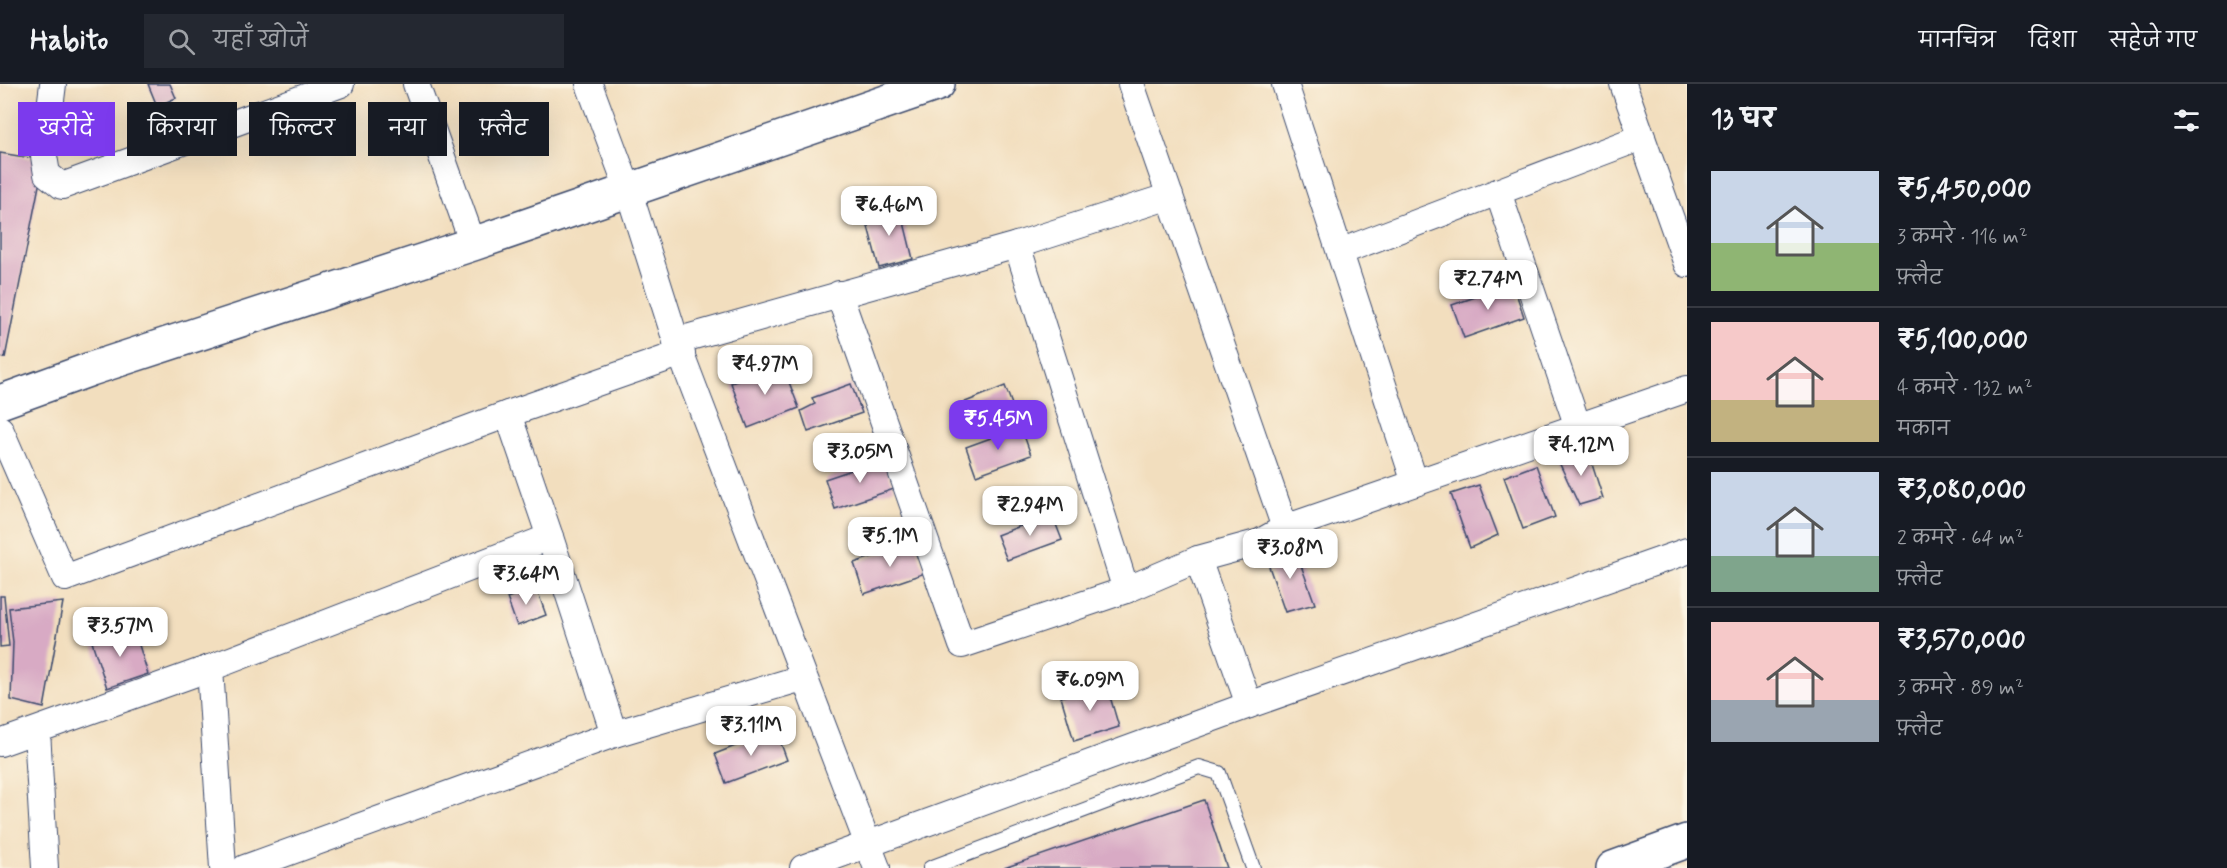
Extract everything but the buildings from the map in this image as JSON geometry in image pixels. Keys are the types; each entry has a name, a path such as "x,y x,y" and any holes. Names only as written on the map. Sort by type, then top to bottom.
{"street":[{"path":"53,84 44,156 47,174 62,186 341,84"},
{"path":"416,84 473,244"},
{"path":"589,84 628,189 679,347 802,678 873,856"},
{"path":"0,402 91,369 473,244 938,84"},
{"path":"1131,84 1285,528"},
{"path":"1285,84 1415,483"},
{"path":"1623,84 1687,264"},
{"path":"1340,252 1642,137"},
{"path":"1498,192 1578,427"},
{"path":"0,429 65,578 508,414 679,347 839,294 1017,245 1170,196"},
{"path":"1017,245 1126,590"},
{"path":"839,294 962,645 1126,590 1198,559 1260,542 1285,528 1687,389"},
{"path":"508,414 614,734"},
{"path":"0,743 210,668 550,537"},
{"path":"803,868 873,856 1249,705 1687,551"},
{"path":"1198,559 1249,705"},
{"path":"210,668 223,868"},
{"path":"245,868 614,734 802,678"},
{"path":"37,730 45,868"},
{"path":"1613,868 1687,842"}],"lane":[{"path":"940,866 1199,767 1219,773 1252,868"}]}
